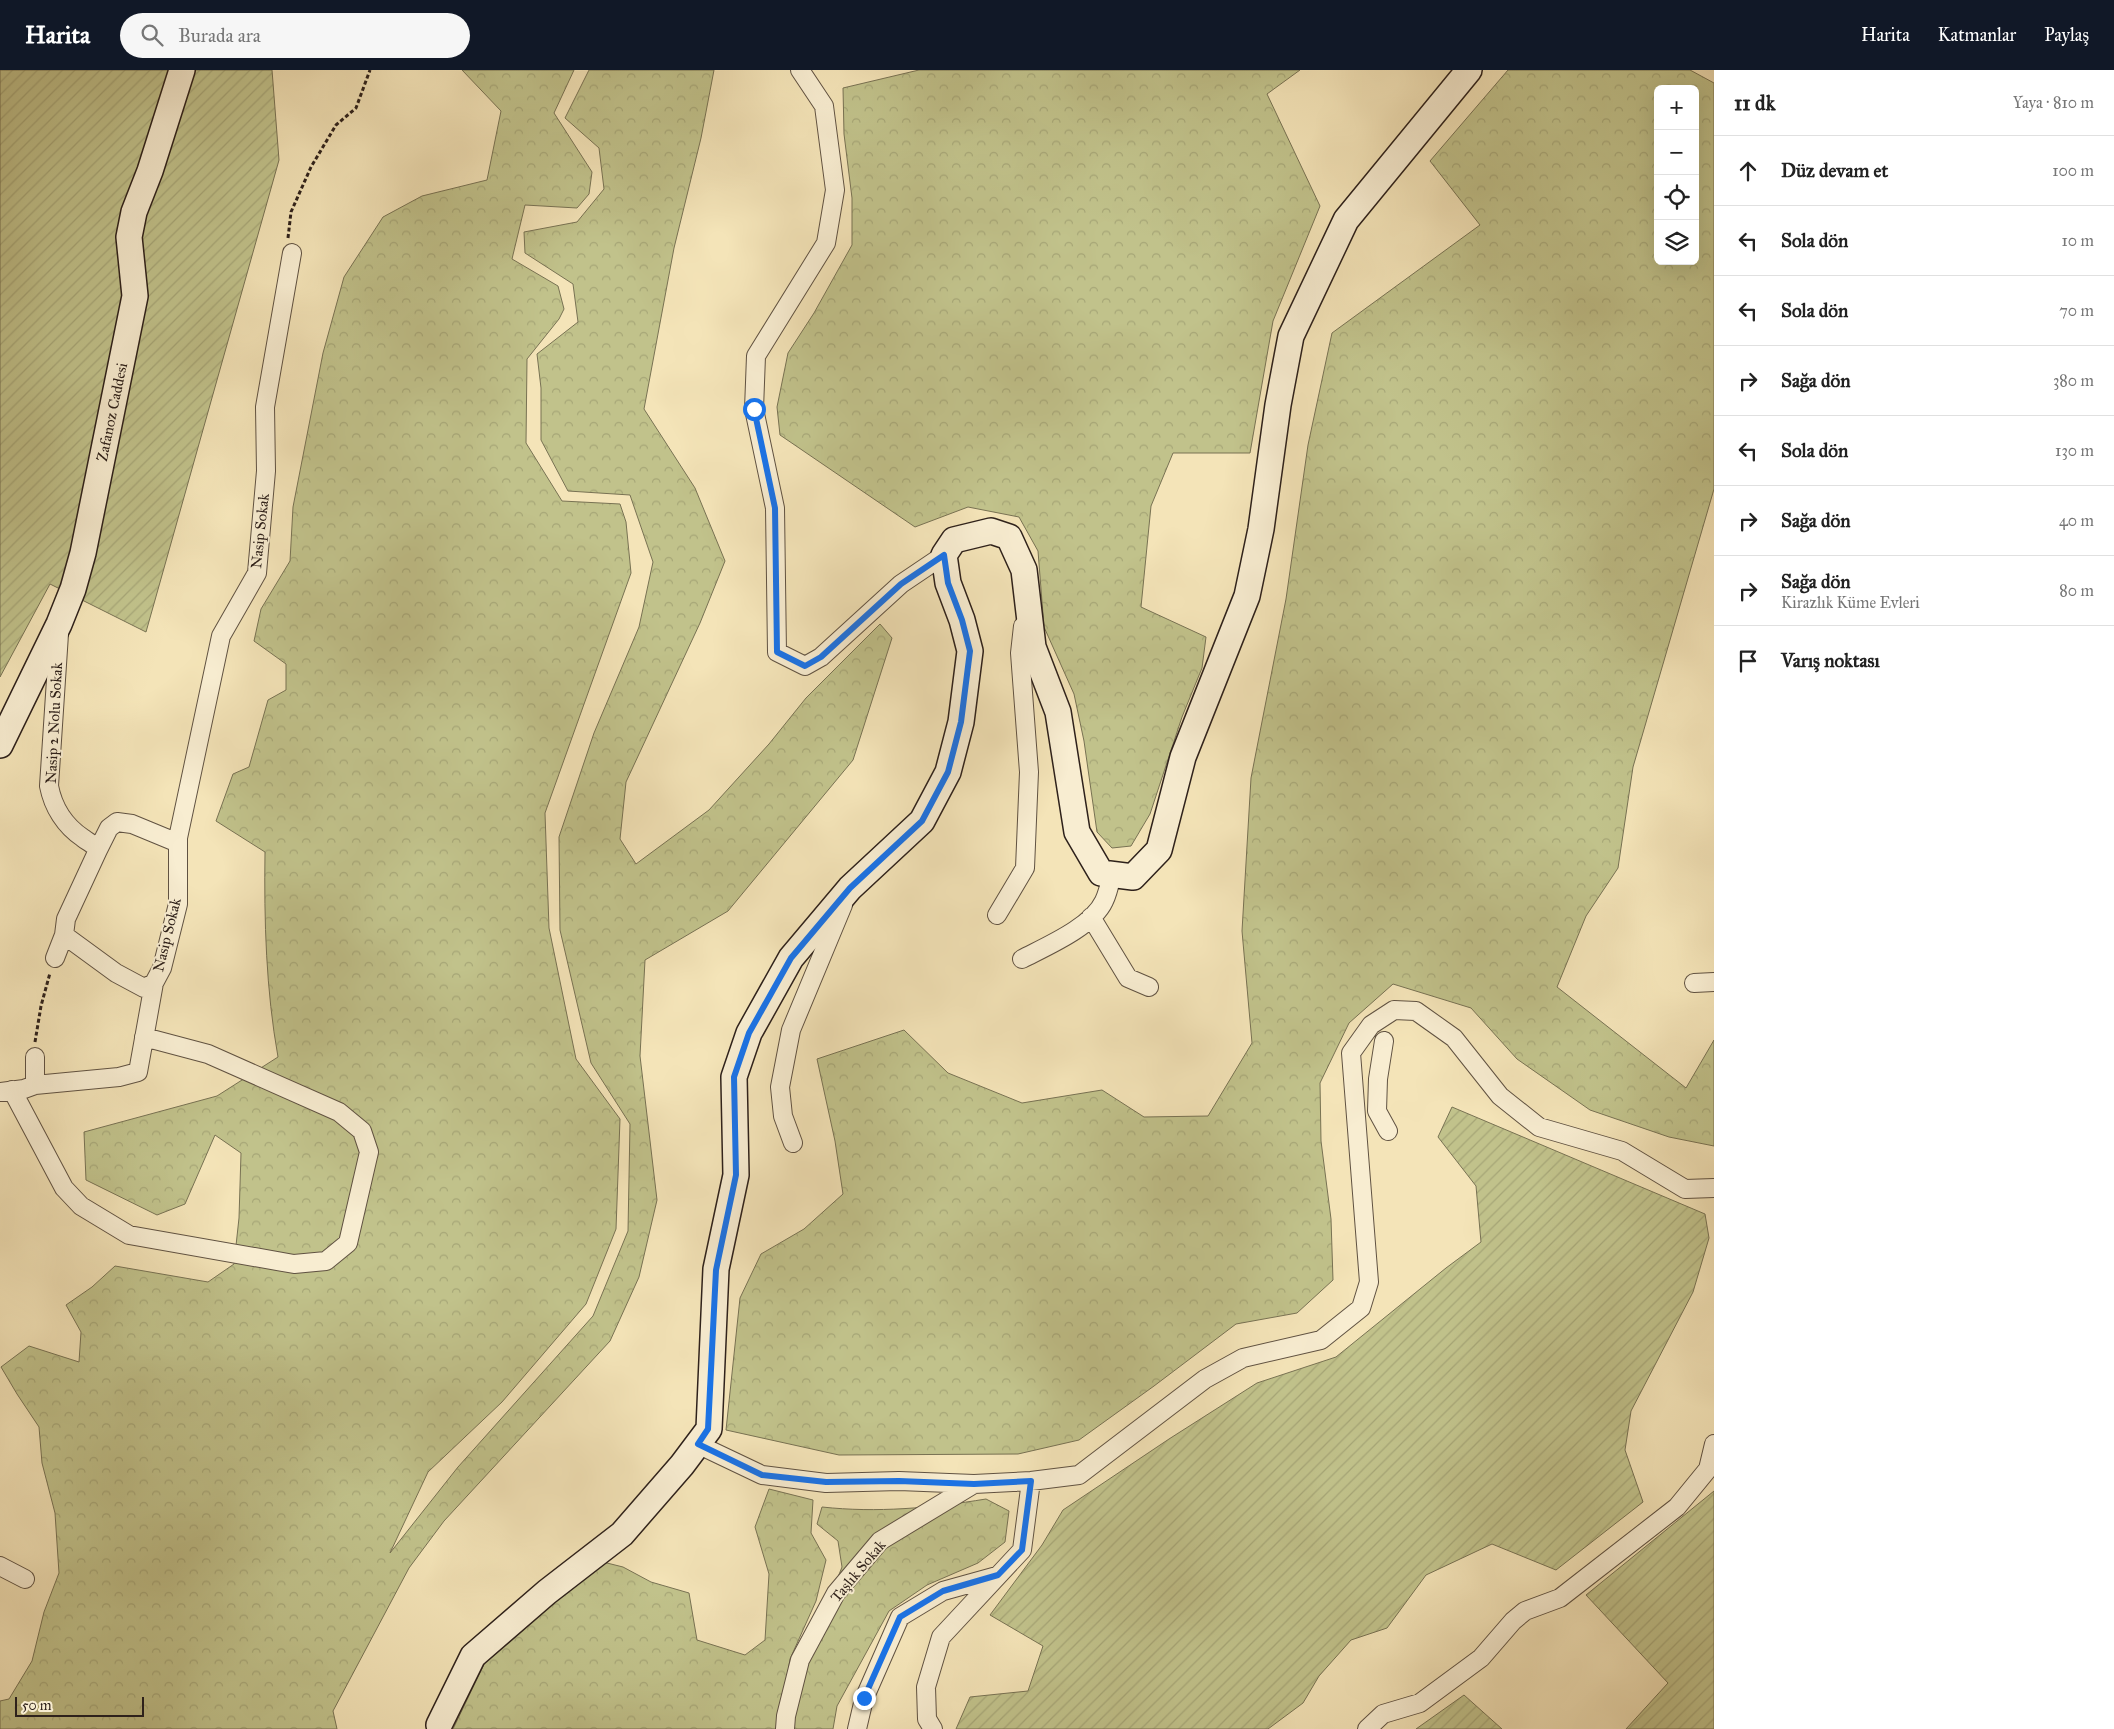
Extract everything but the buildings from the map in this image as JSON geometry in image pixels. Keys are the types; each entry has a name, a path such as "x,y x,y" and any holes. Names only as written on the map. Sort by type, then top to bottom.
{"street":[{"name":"Zafanoz Caddesi","path":"0,745 59,624 73,589 83,553 135,296 129,237 134,212 150,171 182,70"},
{"path":"800,70 824,106 834,190 826,242 756,356 754,409 775,508 777,652 805,666 821,657 901,584 944,555 954,540 991,531 1009,537 1024,570 1034,647 1058,712 1077,832 1101,873 1133,877 1159,850 1183,757 1247,596 1261,529 1278,405 1291,336 1346,220 1470,70"},
{"name":"Nasip Sokak","path":"64,935 116,973 144,988 154,983 162,968 178,904 178,843 221,636 258,573 266,470 265,407 292,253"},
{"path":"439,1727 473,1656 547,1592 622,1534 682,1465 708,1429 716,1270 736,1175 734,1077 749,1033 791,958 850,888 922,821 948,772 961,722 970,651 962,620 948,583 944,555"},
{"path":"997,915 1024,868 1029,772 1020,653 1027,596"},
{"name":"Nasip 2 Nolu Sokak","path":"59,624 49,786 52,799 63,819 98,850"},
{"path":"55,958 64,935 66,919 110,828 117,822 132,824 178,843"},
{"path":"1022,959 1066,936 1091,917 1104,902 1112,874"},
{"path":"793,1143 783,1116 780,1087 791,1030 850,888"},
{"path":"1091,917 1128,978 1149,987"},
{"path":"1694,983 1714,982"},
{"path":"144,1037 208,1054 339,1112 362,1131 369,1152 348,1243 326,1261 294,1264 129,1235 81,1206 64,1188 6,1091 35,1085 119,1077 138,1072 144,1037 154,983"},
{"path":"698,1444 762,1475 826,1482 899,1481 974,1484 1031,1481 1079,1475 1205,1379 1243,1358 1321,1340 1361,1308 1369,1282 1351,1053 1371,1026 1394,1010 1416,1011 1454,1038 1500,1096 1539,1127 1622,1151 1685,1189 1714,1188"},
{"path":"1384,1040 1378,1079 1377,1111 1388,1131"},
{"path":"35,1057 35,1085"},
{"path":"1355,1118 1377,1111"},
{"path":"1367,1729 1383,1714 1420,1703 1481,1658 1513,1621 1525,1611 1560,1598 1677,1507 1708,1469 1714,1444"},
{"path":"933,1729 927,1719 926,1687 941,1637 1022,1550 1031,1481"},
{"name":"Taşlık Sokak","path":"785,1729 786,1716 800,1660 836,1593 880,1541 974,1484"},
{"path":"0,1566 25,1579"},
{"path":"857,1729 864,1698 900,1617 943,1591 998,1575"}],"path":[{"path":"292,253 287,234 291,212 311,167 336,125 356,108 370,70"},
{"path":"35,1057 41,1006 55,958"}],"green space":[{"path":"0,70 272,70 279,160 146,632 50,584 0,677"},
{"path":"462,70 574,70 554,113 592,172 589,194 577,208 525,205 512,259 558,286 564,309 559,319 527,359 526,443 562,501 620,504 626,522 631,573 545,813 549,928 576,1059 620,1119 616,1229 586,1304 502,1402 428,1472 390,1553 458,1467 593,1316 628,1231 630,1124 591,1063 560,930 559,837 594,733 639,627 653,562 630,495 568,491 541,440 541,388 537,354 578,322 573,284 525,253 524,232 577,222 604,189 599,148 565,118 589,70 714,70 701,138 674,248 644,409 695,488 725,561 700,623 626,782 620,839 636,864 709,810 769,744 806,698 880,624 892,638 853,760 728,911 645,960 640,1056 657,1200 639,1277 610,1341 444,1521 409,1568 333,1711 337,1729 0,1729 0,1701 9,1699 32,1661 44,1612 59,1573 55,1513 42,1463 39,1427 1,1367 29,1346 79,1362 81,1332 66,1305 92,1287 115,1266 208,1282 234,1264 239,1218 241,1153 215,1135 185,1204 157,1215 86,1180 84,1132 217,1096 278,1057 267,955 265,852 216,821 233,774 249,767 268,700 286,690 286,664 254,641 261,609 290,561 293,507 323,353 344,277 383,217 422,196 487,180 501,111"},
{"path":"919,70 1300,70 1267,94 1320,206 1273,321 1250,453 1173,453 1151,506 1141,607 1206,637 1202,668 1182,717 1150,814 1131,846 1112,848 1097,832 1084,741 1074,694 1044,627 1038,551 1019,517 968,507 915,527 780,435 777,407 788,353 814,313 852,245 852,198 844,134 843,88"},
{"path":"1508,70 1690,70 1714,83 1714,489 1633,767 1618,868 1586,916 1557,987 1686,1088 1714,1040 1714,1146 1669,1137 1590,1110 1517,1059 1471,1008 1393,984 1349,1023 1320,1083 1321,1141 1331,1219 1333,1280 1297,1313 1236,1324 1079,1440 1018,1454 839,1455 726,1430 740,1298 761,1254 804,1229 843,1194 835,1141 817,1059 904,1030 948,1073 1022,1103 1102,1090 1144,1117 1208,1116 1252,1043 1242,931 1251,778 1286,599 1308,445 1332,333 1480,225 1430,161"},
{"path":"1452,1107 1705,1214 1709,1238 1693,1292 1631,1411 1625,1450 1643,1502 1556,1570 1492,1544 1426,1575 1387,1628 1351,1640 1319,1676 1303,1703 1268,1729 956,1729 970,1697 1028,1691 1043,1646 990,1615 1042,1545 1063,1510 1257,1383 1336,1357 1481,1242 1476,1186 1438,1137"},
{"path":"769,1489 813,1500 811,1533 826,1560 816,1601 790,1659 779,1729 453,1729 488,1656 603,1562 623,1567 651,1582 689,1593 697,1640 745,1655 765,1640 769,1574 755,1527"},
{"path":"1714,1491 1714,1729 1626,1729 1668,1683 1586,1595"},
{"path":"986,1499 1009,1511 1005,1542 978,1563 927,1585 889,1611 837,1706 833,1729 785,1729 802,1667 842,1567 838,1541 817,1524 822,1507 863,1510 904,1509"},
{"path":"1464,1695 1502,1729 1416,1729"}],"route":[{"path":"754,409 775,508 777,652 805,666 821,657 901,584 944,555 948,583 962,620 970,651 961,722 948,772 922,821 850,888 791,958 749,1033 734,1077 736,1175 716,1270 708,1429 698,1444 762,1475 826,1482 899,1481 974,1484 1031,1481 1022,1550 998,1575 943,1591 900,1617 864,1698"}]}
